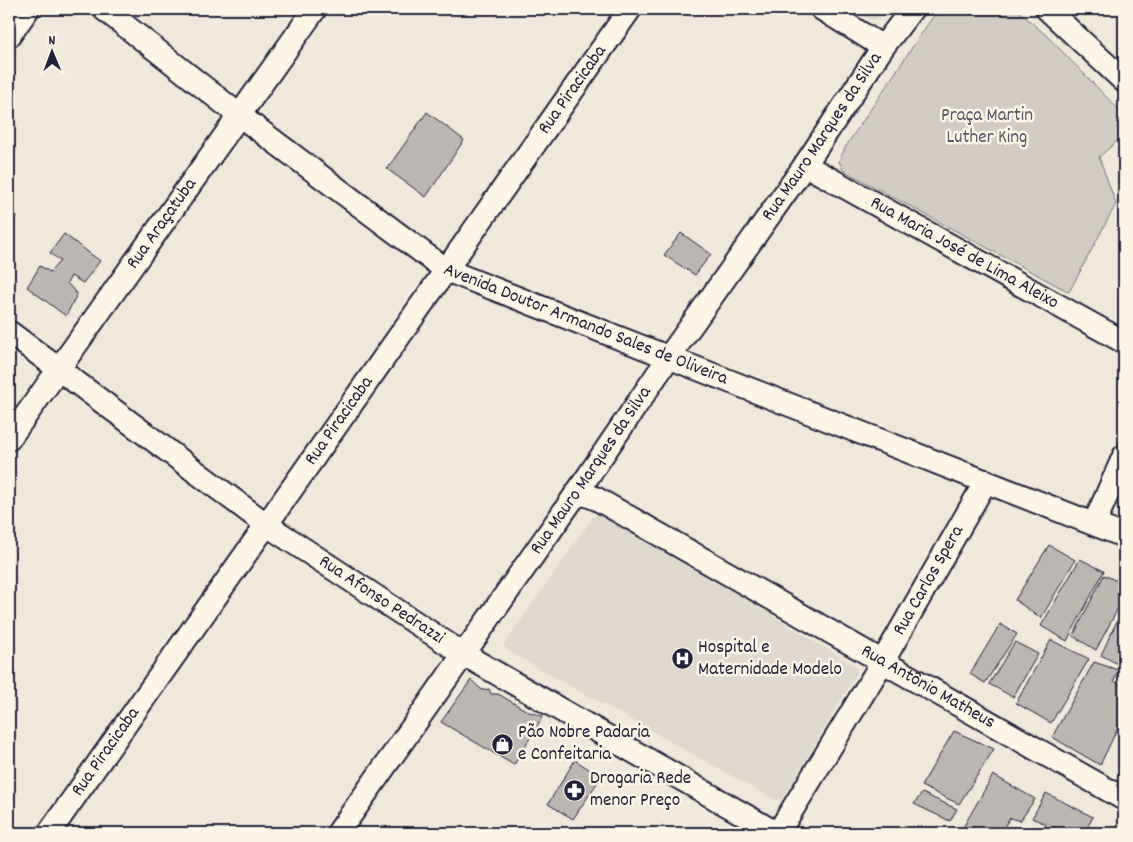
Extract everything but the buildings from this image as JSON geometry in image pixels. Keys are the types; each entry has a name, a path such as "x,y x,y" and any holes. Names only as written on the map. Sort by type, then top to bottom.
{"street":[{"path":"9,36 28,9"},
{"name":"Avenida Doutor Armando Sales de Oliveira","path":"104,9 239,115 446,270 1124,536"},
{"name":"Rua Araçatuba","path":"9,439 315,9"},
{"name":"Rua Piracicaba","path":"49,833 630,9"},
{"path":"822,9 883,47"},
{"name":"Rua Mauro Marques da Silva","path":"339,833 669,357 805,165 883,47 912,9"},
{"path":"1047,9 1124,81"},
{"name":"Rua Maria José de Lima Aleixo","path":"805,165 1124,342"},
{"name":"Rua Afonso Pedrazzi","path":"9,332 267,525 463,654 777,833"},
{"path":"1094,524 1124,456"},
{"name":"Rua Carlos Spera","path":"777,833 883,661 986,481"},
{"name":"Rua Antônio Matheus","path":"574,496 585,494 597,499 1124,799"}],"shaded area":[{"path":"854,9 890,9 886,15 872,20"},
{"name":"Hospital e Maternidade Modelo","path":"604,512 856,667 857,673 782,801 773,799 508,651 503,646 593,517"}],"green space":[{"name":"Praça Martin Luther King","path":"943,9 1016,9 1047,36 1124,115 1124,135 1099,157 1116,204 1069,292 843,170 839,161 846,146 932,18"}],"place":[{"name":"Hospital e Maternidade Modelo","path":"682,659"},
{"name":"Pão Nobre Padaria e Confeitaria","path":"502,744"},
{"name":"Drogaria Rede menor Preço","path":"574,790"}]}
